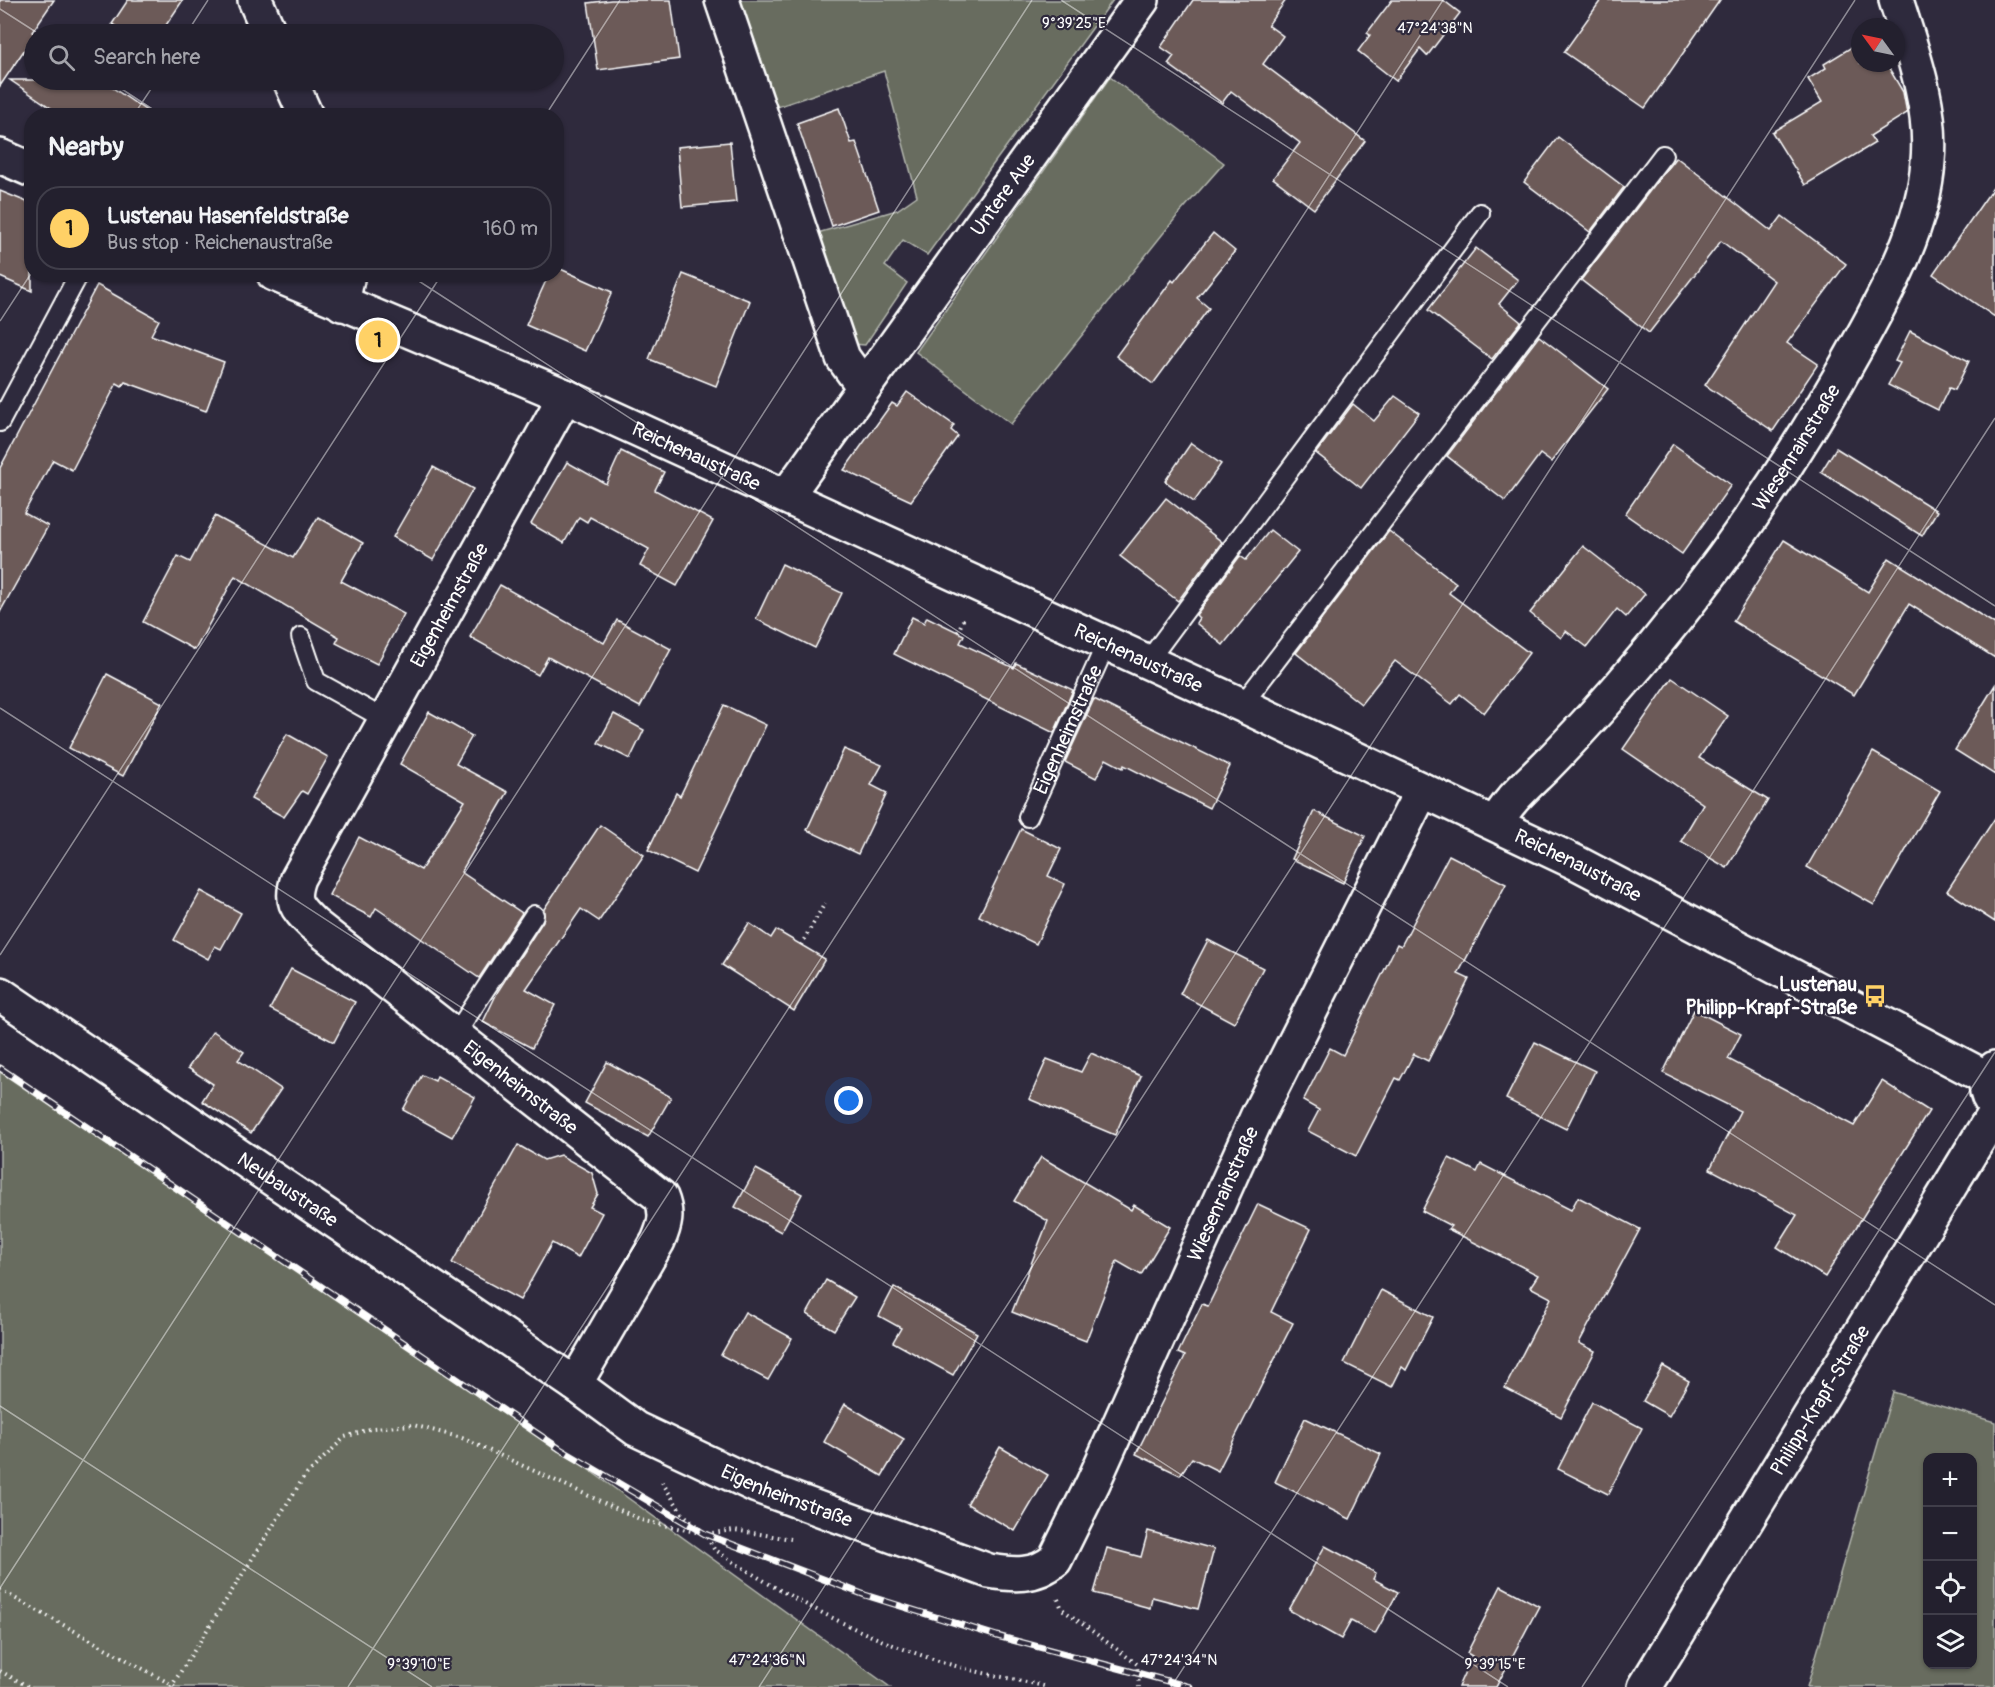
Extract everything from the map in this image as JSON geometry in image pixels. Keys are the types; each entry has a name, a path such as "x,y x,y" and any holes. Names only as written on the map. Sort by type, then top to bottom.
{"street":[{"path":"255,0 266,24"},
{"path":"722,0 843,358 864,387"},
{"name":"Untere Aue","path":"787,495 1142,0"},
{"name":"Wiesenrainstraße","path":"1496,824 1514,796 1600,708 1665,633 1734,541 1784,469 1876,311 1901,257 1921,204 1929,160 1925,102 1896,0"},
{"path":"294,90 302,108"},
{"path":"0,156 24,166"},
{"name":"Reichenaustraße","path":"312,282 345,289 565,396 1107,642 1496,824 1577,863 1992,1084"},
{"name":"Eigenheimstraße","path":"565,396 298,878 292,895 299,910 313,924 661,1197 666,1210 664,1226 658,1241 575,1384 636,1429 757,1486 989,1571 1012,1575"},
{"name":"Wiesenrainstraße","path":"1012,1575 1046,1568 1055,1560 1093,1483 1257,1117 1422,790"},
{"name":"Neubaustraße","path":"0,994 575,1384"},
{"name":"Philipp-Krapf-Straße","path":"1645,1687 1995,1112"}],"lane":[{"path":"1242,705 1663,155"},
{"path":"1148,661 1480,213"},
{"path":"0,422 75,282"},
{"path":"301,637 316,681 386,720"},
{"name":"Eigenheimstraße","path":"1028,817 1107,642"},
{"path":"455,1035 534,915"}],"path":[{"path":"952,615 963,620 958,632"},
{"path":"801,945 825,903"},
{"path":"0,1590 173,1686 304,1477 345,1437 374,1428 413,1425 462,1438 644,1521 705,1534 734,1530 796,1541"},
{"path":"705,1534 714,1549 735,1563 867,1633 967,1669 1047,1687"},
{"path":"1056,1593 1062,1609 1137,1664 1139,1687"},
{"path":"0,1671 29,1687"}],"green space":[{"path":"732,0 1113,0 927,255 903,240 885,266 907,283 865,345 853,344 814,234 897,210 917,196 884,71 771,109"},
{"path":"1110,77 1224,163 1178,215 1011,424 916,352"},
{"path":"0,1072 560,1449 890,1687 0,1687"},
{"path":"1893,1392 1995,1422 1995,1687 1807,1687"}],"building":[{"path":"0,0 54,0 38,24 24,24 24,50 0,86"},
{"path":"128,0 183,0 167,24 112,24"},
{"path":"611,0 671,0 679,59 598,70 588,3"},
{"path":"1193,0 1286,0 1268,25 1283,36 1263,64 1365,141 1314,209 1273,178 1300,143 1231,91 1222,103 1168,64 1174,56 1161,47"},
{"path":"1392,0 1443,0 1460,13 1427,56 1420,49 1396,81 1358,51 1370,35 1367,33"},
{"path":"1601,0 1720,0 1645,108 1564,52"},
{"path":"1851,48 1851,72 1891,72 1903,92 1907,113 1870,136 1875,143 1805,185 1772,132 1822,102 1808,79 1826,68 1824,64"},
{"path":"10,80 24,80 24,90"},
{"path":"25,90 116,90 142,108 51,108"},
{"path":"839,108 851,143 856,142 879,210 832,226 797,123"},
{"path":"1558,137 1624,187 1590,232 1524,182"},
{"path":"730,142 736,202 682,207 677,147"},
{"path":"1676,157 1771,231 1782,216 1846,264 1787,343 1818,364 1773,431 1705,385 1774,281 1721,241 1649,333 1581,280"},
{"path":"1995,185 1995,317 1933,274"},
{"path":"0,191 24,201 24,282 32,282 32,291 0,277"},
{"path":"1213,233 1235,251 1197,298 1209,308 1153,384 1116,356 1172,280 1174,282"},
{"path":"1476,248 1518,280 1499,304 1521,322 1492,359 1428,310"},
{"path":"564,271 612,292 585,351 526,325 545,282 564,282"},
{"path":"683,274 750,301 716,386 649,359"},
{"path":"97,285 159,320 151,335 224,362 206,411 125,382 122,386 117,383 72,470 53,460 24,513 48,526 0,612 0,468"},
{"path":"1910,331 1969,361 1955,390 1949,388 1938,410 1888,385 1900,363 1895,361"},
{"path":"1539,336 1608,389 1551,462 1540,454 1505,501 1447,456"},
{"path":"907,392 954,425 951,430 958,436 911,501 844,470 892,403 897,406"},
{"path":"1395,396 1419,413 1361,488 1316,453 1353,404 1374,421"},
{"path":"1191,443 1221,464 1194,502 1165,481"},
{"path":"1673,444 1731,485 1682,554 1625,514"},
{"path":"1836,448 1937,511 1922,536 1821,472"},
{"path":"621,451 664,472 655,490 713,521 677,586 640,566 649,549 590,517 587,522 579,517 564,543 531,524 567,462 606,484"},
{"path":"433,467 473,489 433,560 393,537"},
{"path":"1166,498 1222,542 1178,601 1120,556"},
{"path":"215,516 293,558 318,517 363,543 341,581 404,614 377,664 336,643 339,637 235,576 195,650 143,622 178,556 190,562"},
{"path":"1270,530 1298,552 1223,645 1196,623 1199,618 1196,615 1240,556 1246,560"},
{"path":"1389,531 1456,583 1449,593 1529,653 1484,713 1460,694 1452,704 1395,661 1361,704 1296,653"},
{"path":"1784,540 1868,592 1889,558 1995,624 1995,658 1909,604 1854,695 1733,621"},
{"path":"1583,546 1645,594 1626,617 1617,609 1587,647 1566,631 1561,638 1530,613"},
{"path":"782,564 842,593 815,648 756,619"},
{"path":"500,585 604,643 617,620 671,649 640,707 548,657 538,675 470,637"},
{"path":"912,617 924,623 927,617 964,635 960,643 1014,668 1016,663 1073,690 1054,733 894,654"},
{"path":"107,674 162,703 123,776 69,748"},
{"path":"1672,678 1728,716 1699,758 1768,800 1727,868 1681,841 1703,804 1623,749"},
{"path":"1995,685 1995,775 1955,750"},
{"path":"1094,699 1230,766 1209,808 1124,765 1123,768 1106,759 1096,778 1065,762"},
{"path":"724,705 766,725 695,873 648,850 676,793 680,796"},
{"path":"429,712 472,736 456,764 508,792 461,872 522,913 479,978 376,908 371,917 329,895 359,837 421,870 465,801 400,764"},
{"path":"614,714 644,730 630,759 598,743"},
{"path":"287,734 328,757 307,794 302,791 284,817 251,799"},
{"path":"844,749 882,765 871,785 887,793 858,854 807,830"},
{"path":"1873,752 1940,791 1874,905 1807,867"},
{"path":"1314,811 1365,836 1343,883 1292,859"},
{"path":"1995,818 1995,922 1947,891"},
{"path":"600,825 644,855 599,921 581,909 526,989 555,1005 532,1048 483,1022 498,991 543,921 544,909"},
{"path":"1021,829 1061,849 1048,876 1065,884 1036,944 979,916"},
{"path":"1449,855 1506,884 1458,974 1469,979 1428,1061 1414,1054 1400,1080 1396,1078 1356,1156 1308,1131 1319,1110 1303,1101 1330,1048 1343,1055 1397,944 1401,946"},
{"path":"201,891 241,913 221,949 215,946 208,959 174,940"},
{"path":"749,923 771,938 776,930 825,959 794,1011 722,965"},
{"path":"1208,940 1263,968 1234,1023 1180,994"},
{"path":"291,969 355,1002 334,1042 270,1009"},
{"path":"1694,1010 1741,1034 1728,1059 1854,1126 1882,1081 1929,1111 1825,1277 1777,1247 1797,1215 1710,1169 1740,1111 1663,1073"},
{"path":"213,1031 244,1052 238,1060 281,1089 251,1133 202,1101 213,1084 188,1068"},
{"path":"1535,1042 1595,1071 1566,1129 1506,1099"},
{"path":"1091,1053 1141,1076 1115,1135 1029,1099 1047,1059 1081,1072"},
{"path":"607,1062 671,1097 648,1137 585,1103"},
{"path":"422,1075 435,1081 437,1076 475,1097 452,1137 403,1110"},
{"path":"518,1145 544,1160 560,1155 592,1173 598,1194 590,1207 602,1213 578,1258 552,1243 520,1300 452,1263"},
{"path":"1041,1157 1131,1210 1134,1205 1170,1227 1141,1275 1117,1261 1086,1341 1012,1312 1048,1221 1014,1201"},
{"path":"1449,1158 1477,1172 1481,1164 1571,1210 1578,1197 1640,1229 1579,1343 1595,1351 1561,1417 1505,1388 1551,1298 1530,1287 1538,1275 1448,1229 1451,1226 1422,1211"},
{"path":"756,1169 802,1194 781,1232 735,1207"},
{"path":"1258,1204 1311,1229 1271,1312 1293,1323 1218,1471 1192,1458 1180,1475 1136,1454 1185,1356 1178,1353 1202,1304 1208,1306"},
{"path":"826,1280 855,1297 834,1330 807,1314"},
{"path":"894,1287 977,1333 953,1375 893,1342 901,1328 879,1316"},
{"path":"1381,1290 1433,1317 1406,1370 1402,1367 1392,1387 1344,1363"},
{"path":"745,1312 792,1338 768,1380 721,1355"},
{"path":"1663,1366 1689,1381 1669,1416 1643,1401"},
{"path":"1592,1402 1642,1428 1608,1494 1558,1469"},
{"path":"845,1404 904,1439 882,1476 824,1442"},
{"path":"1305,1418 1381,1454 1350,1519 1275,1482"},
{"path":"1000,1447 1048,1475 1015,1531 967,1504"},
{"path":"1148,1531 1214,1549 1198,1609 1152,1597 1150,1608 1094,1593 1107,1548 1141,1557"},
{"path":"1325,1546 1376,1573 1373,1579 1398,1592 1375,1634 1351,1621 1341,1639 1289,1610"},
{"path":"1501,1586 1539,1606 1496,1687 1458,1687 1472,1656 1467,1653"}],"railway":[{"path":"0,1068 560,1449 705,1534 865,1595 997,1636 1190,1687"}],"place":[{"name":"Lustenau Hasenfeldstraße","path":"378,340"},
{"name":"Lustenau Philipp-Krapf-Straße","path":"1875,996"}]}
